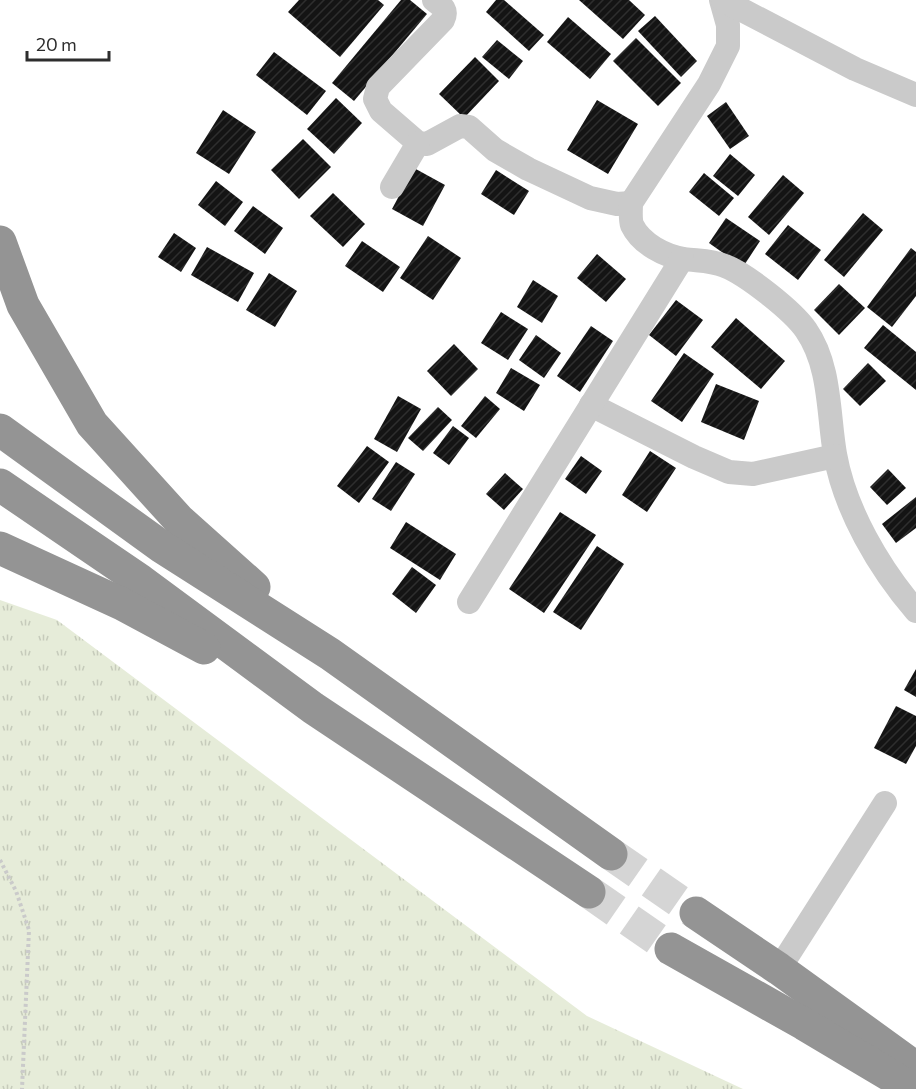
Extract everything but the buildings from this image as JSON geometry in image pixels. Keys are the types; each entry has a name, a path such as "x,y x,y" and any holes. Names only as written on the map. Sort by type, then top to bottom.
{"highway":[{"path":"0,242 23,305 92,424 179,520 330,654"},
{"path":"0,430 162,547 330,654 611,854"},
{"path":"0,484 141,581 313,708 589,892"},
{"path":"0,548 122,604 313,708"},
{"path":"696,913 779,969 911,1076"},
{"path":"671,949 911,1076"}],"street":[{"path":"434,0 444,8 446,14 443,20 378,87 375,99 381,111 418,143 427,144 460,126 469,127 495,150 528,169 591,198 617,204 631,203"},
{"path":"722,0 855,69 916,95"},
{"path":"722,0 728,25 728,46 709,84 670,140 631,203 632,224 641,237 657,250 682,259 705,260 734,270 787,309 807,330 817,352 826,386 835,456 852,511 883,568 916,611"},
{"path":"392,187 418,143"},
{"path":"469,602 682,259"},
{"path":"591,405 729,472 753,474 835,456"},
{"path":"779,969 885,804"}],"path":[{"path":"0,860 16,891 29,930 22,1089"}],"green space":[{"path":"0,600 57,620 587,1016 743,1089 0,1089"}],"tunnel":[{"path":"611,854 696,913"},
{"path":"589,892 671,949"}]}
